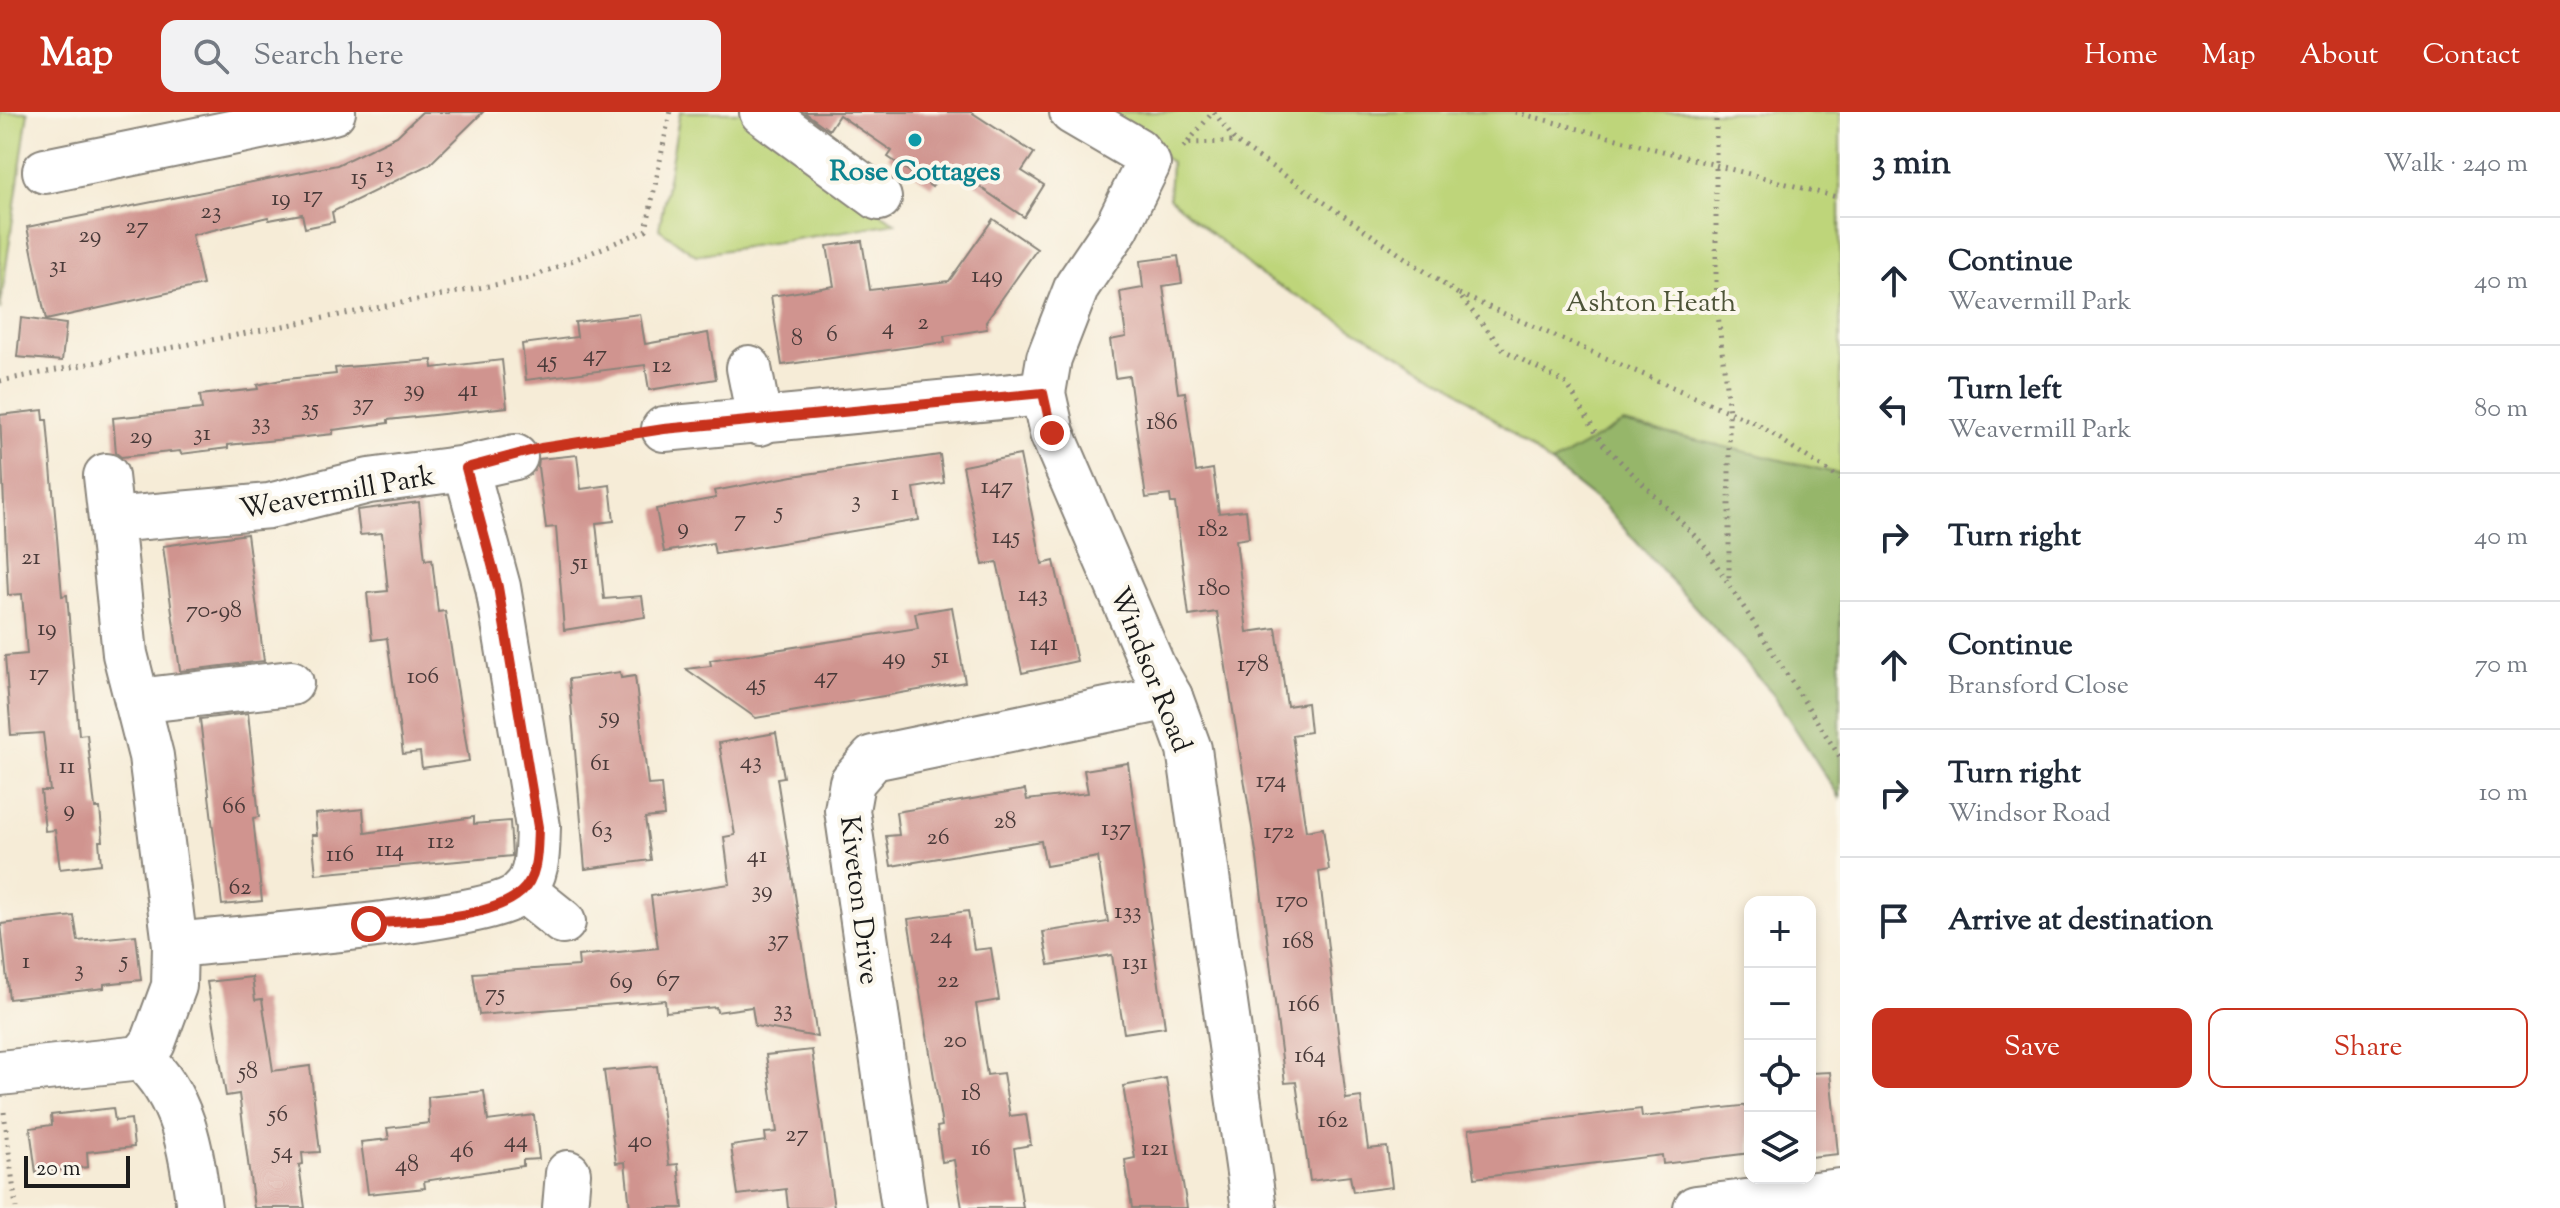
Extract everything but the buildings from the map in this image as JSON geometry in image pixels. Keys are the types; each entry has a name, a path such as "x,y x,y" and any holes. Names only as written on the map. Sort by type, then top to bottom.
{"street":[{"path":"45,171 333,112"},
{"path":"762,112 879,198"},
{"path":"1072,112 1137,150 1148,164"},
{"name":"Windsor Road","path":"1148,164 1117,227 1077,286 1049,358 1043,393 1052,433 1154,669 1170,697 1189,749 1254,1208"},
{"path":"749,368 760,423"},
{"path":"664,429 760,423 1043,393"},
{"path":"466,468 515,457"},
{"name":"Weavermill Park","path":"111,520 269,506 369,481 466,468 498,587 538,827 537,862 523,890"},
{"path":"2,1092 141,1058 153,1043 174,986 175,945 151,756 125,654 106,476"},
{"path":"137,701 291,683"},
{"name":"Kiveton Drive","path":"904,1208 847,810 852,782 873,758 1170,697"},
{"path":"175,945 434,918 500,905 523,890 563,922"},
{"path":"141,1058 159,1074 179,1109 191,1150 199,1208"},
{"path":"1696,1208 1840,1191"}],"path":[{"path":"0,381 514,281 544,272 646,230 670,112"},
{"path":"1148,164 1175,154 1214,112 1236,142 1458,294 1759,425 1840,479"},
{"path":"1515,112 1840,198"},
{"path":"1716,112 1716,296 1729,413 1729,582"},
{"path":"1187,143 1236,142"},
{"path":"1458,294 1504,350 1567,384 1602,443 1703,544 1840,757"},
{"path":"515,457 541,448 664,429"},
{"path":"2,1092 16,1208"}],"green space":[{"path":"0,112 28,112 0,310"},
{"path":"680,112 741,112 895,223 696,255 659,229"},
{"name":"Ashton Heath","path":"1091,112 1840,112 1840,798 1771,691 1604,506 1448,383 1262,276 1169,198 1171,162"},
{"path":"1623,423 1840,474 1840,798 1771,691 1604,506 1551,464"}],"place":[{"name":"Rose Cottages","path":"915,140"}],"route":[{"path":"369,924 434,918 500,905 523,890 537,862 538,827 511,682 498,587 466,468 541,448 664,429 760,423 1043,393 1052,433"}]}
